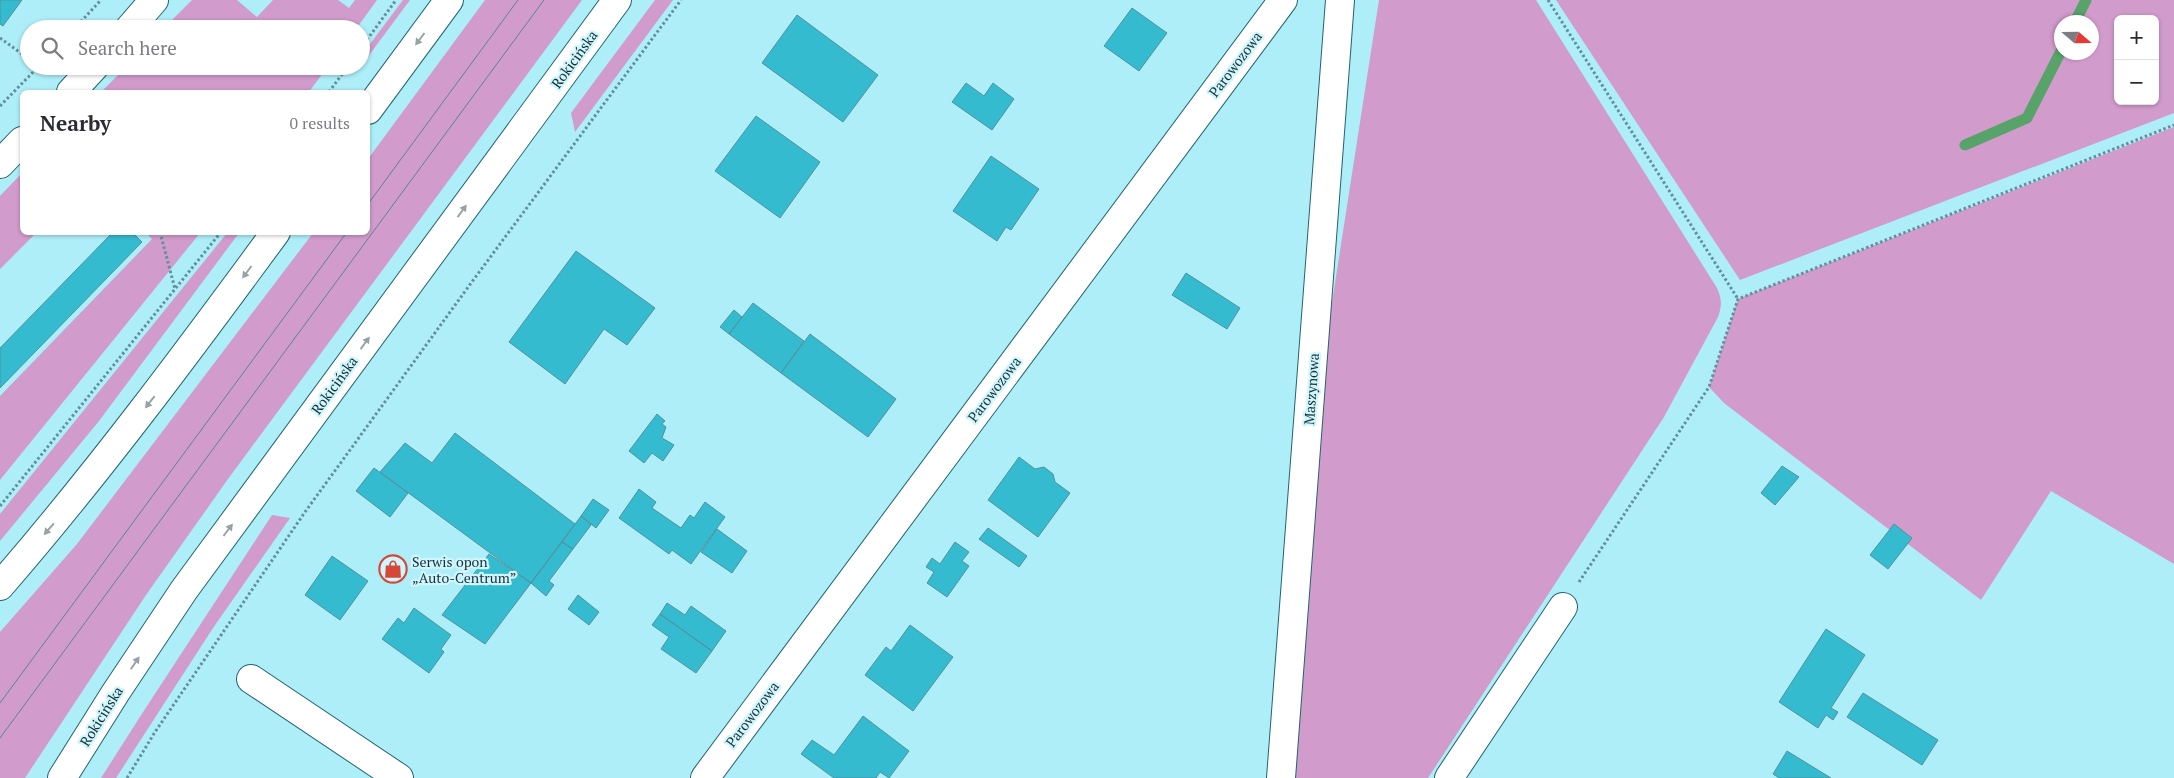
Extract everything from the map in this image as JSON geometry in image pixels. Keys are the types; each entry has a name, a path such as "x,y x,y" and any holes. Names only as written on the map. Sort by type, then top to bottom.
{"street":[{"path":"137,20 154,0"},
{"path":"370,107 449,0"},
{"name":"Rokicińska","path":"62,778 116,692 184,590 617,0"},
{"name":"Parowozowa","path":"705,778 1283,0"},
{"name":"Maszynowa","path":"1281,778 1340,0"},
{"path":"73,90 87,75"},
{"path":"0,164 20,143"},
{"path":"0,586 55,522 135,421 274,235"},
{"path":"1449,778 1562,607"},
{"path":"251,679 399,778"}],"path":[{"path":"82,20 101,0"},
{"path":"370,36 396,0"},
{"path":"127,778 155,732 305,512 480,271 681,0"},
{"path":"1548,0 1738,299"},
{"path":"0,38 20,52"},
{"path":"0,106 30,75"},
{"path":"330,90 341,75"},
{"path":"1738,299 2174,125"},
{"path":"161,235 175,289"},
{"path":"0,506 219,235"},
{"path":"1562,607 1709,387 1738,299"}],"shaded area":[{"path":"192,0 237,0 257,17 273,0 338,0 349,8 355,0 377,0 363,20 172,20"},
{"path":"403,0 410,0 370,54 370,44"},
{"path":"485,0 582,0 228,479 146,595 25,778 0,778 0,632 77,544 311,235 370,235 370,156"},
{"path":"655,0 673,0 575,132 571,113"},
{"path":"1379,0 1536,0 1717,288 1721,299 1721,306 1718,317 1664,417 1428,778 1292,778 1324,354"},
{"path":"1556,0 2174,0 2174,113 1740,280"},
{"path":"118,75 321,75 310,90 103,90"},
{"path":"2174,127 2174,564 2051,491 1981,600 1724,403 1709,387 1738,299"},
{"path":"20,175 20,235 34,235 0,269 0,196"},
{"path":"148,235 198,235 0,480 0,396 152,239"},
{"path":"225,235 238,235 99,421 0,541 0,514"},
{"path":"272,515 290,518 213,628 116,778 101,778 145,709"}],"building":[{"path":"0,0 22,0 3,26 0,24"},
{"path":"1132,8 1167,33 1139,71 1104,46"},
{"path":"797,15 878,75 843,122 762,63"},
{"path":"966,83 984,96 993,83 1014,99 992,130 952,102"},
{"path":"756,116 820,162 780,218 715,171"},
{"path":"991,156 1039,189 1011,230 1006,227 997,241 953,211"},
{"path":"110,235 135,235 142,242 0,388 0,348"},
{"path":"576,251 655,308 627,345 604,329 565,384 509,342"},
{"path":"1186,273 1240,308 1227,329 1172,295"},
{"path":"753,303 804,341 781,373 729,334"},
{"path":"734,310 742,317 729,334 720,327"},
{"path":"810,334 896,399 868,437 781,373"},
{"path":"657,414 665,421 662,424 666,427 662,438 674,445 663,461 652,453 644,463 629,451"},
{"path":"455,433 575,524 531,583 380,472 405,443 432,463"},
{"path":"1019,457 1035,469 1044,467 1053,474 1055,482 1070,493 1038,537 988,500"},
{"path":"1782,466 1799,477 1775,505 1761,493"},
{"path":"374,468 408,493 390,517 356,491"},
{"path":"639,489 656,502 652,508 681,528 690,515 694,518 705,502 725,517 691,564 672,550 669,554 619,518"},
{"path":"593,499 609,510 596,528 581,516"},
{"path":"581,516 591,525 573,549 562,542"},
{"path":"1894,524 1912,538 1888,569 1870,555"},
{"path":"988,528 1027,556 1019,567 979,539"},
{"path":"717,529 747,551 732,573 701,552"},
{"path":"562,542 573,549 549,581 554,585 546,596 531,583"},
{"path":"955,542 969,552 962,561 969,566 947,597 927,583 934,572 926,567 932,558 940,564"},
{"path":"489,554 531,583 485,644 442,615"},
{"path":"332,556 368,581 340,620 305,595"},
{"path":"578,595 599,612 589,625 568,609"},
{"path":"667,603 685,615 691,606 726,631 712,651 660,614"},
{"path":"414,608 451,635 441,649 444,652 429,673 382,639 398,618 404,623"},
{"path":"660,614 712,651 696,673 661,649 669,637 652,625"},
{"path":"910,625 953,657 913,711 865,675 886,647 891,651"},
{"path":"1826,629 1865,655 1831,708 1838,712 1833,720 1826,715 1818,728 1779,702"},
{"path":"1863,693 1938,740 1922,765 1847,717"},
{"path":"863,716 909,751 889,778 880,772 876,778 834,778 801,754 812,740 834,755"},
{"path":"1787,751 1831,778 1779,778 1773,774"}],"waterway":[{"path":"2078,15 2086,0"},
{"path":"1965,145 2027,118 2056,60"}],"tram line":[{"path":"370,201 518,0"},
{"path":"0,738 544,0"},
{"path":"0,703 345,235"}],"place":[{"name":"Serwis opon „Auto-Centrum”","path":"393,569"}]}
